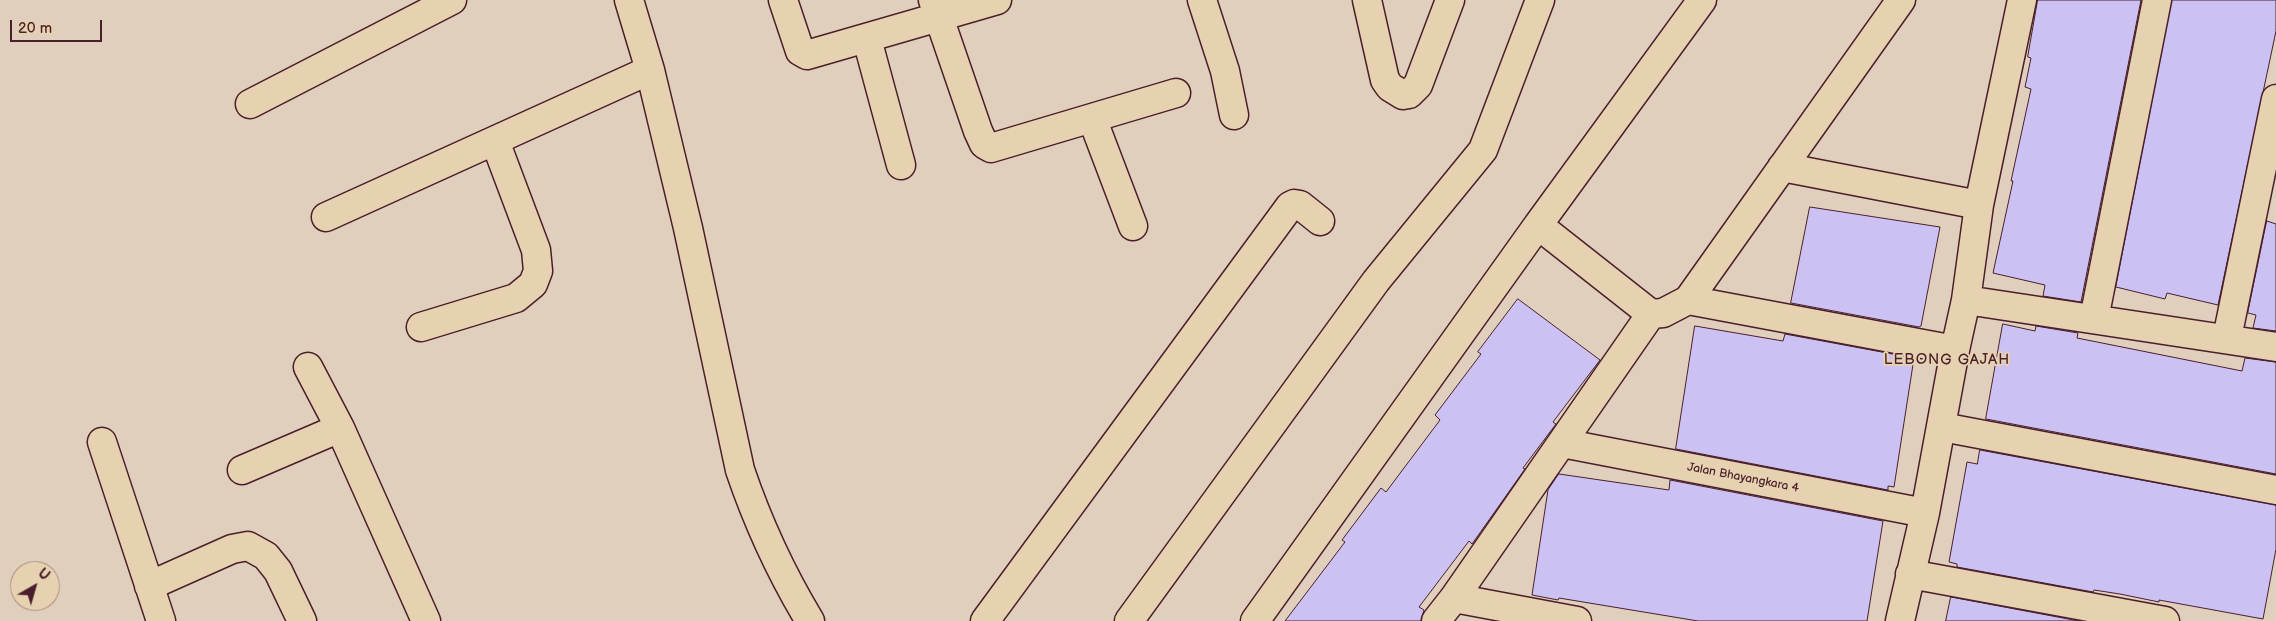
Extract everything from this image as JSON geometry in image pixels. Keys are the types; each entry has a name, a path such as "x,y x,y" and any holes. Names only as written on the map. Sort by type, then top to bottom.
{"street":[{"path":"250,104 452,0"},
{"path":"629,0 650,70 688,228 740,470 752,505 772,550 814,618"},
{"path":"782,0 800,51 807,55 868,39 936,8 997,0"},
{"path":"1202,0 1224,71 1234,115"},
{"path":"1367,0 1385,80 1390,87 1403,95 1409,94 1418,85 1450,0"},
{"path":"1129,621 1376,281 1482,150 1540,0"},
{"path":"1255,621 1538,225 1702,0"},
{"path":"1538,225 1651,314 1663,313 1688,300 1901,0"},
{"path":"1900,621 1925,513 1942,427 1955,350 1966,300 1980,204 2022,0"},
{"path":"2094,319 2157,0"},
{"path":"936,8 984,144 996,148 1176,92"},
{"path":"868,39 901,165"},
{"path":"326,217 650,70"},
{"path":"2227,338 2276,99"},
{"path":"1092,118 1133,226"},
{"path":"421,327 516,298 533,284 538,271 536,250 495,141"},
{"path":"1782,167 1980,204"},
{"path":"985,621 1290,206 1294,204 1300,205 1320,221"},
{"path":"1688,300 1955,350"},
{"path":"1966,300 2227,338 2276,347"},
{"path":"1436,621 1454,598 1651,314"},
{"path":"308,367 340,428 426,621"},
{"path":"1942,427 2276,490"},
{"path":"242,470 340,428"},
{"path":"102,442 161,621"},
{"name":"Jalan Bhayangkara 4","path":"1562,443 1925,513"},
{"path":"149,586 232,549 248,546 266,556 278,571 302,621"},
{"path":"1910,574 2165,621"},
{"path":"1454,598 1577,621"}],"building":[{"path":"2038,0 2141,0 2081,302 2043,296 2045,285 1993,273 2031,89 2025,87 2031,58 2028,57"},
{"path":"2172,0 2276,0 2276,31 2218,305 2167,293 2165,299 2116,287"},
{"path":"1810,207 1940,227 1921,326 1791,303"},
{"path":"2267,221 2276,224 2276,331 2253,328 2256,315 2248,313"},
{"path":"1518,299 1600,360 1553,422 1556,424 1523,468 1525,469 1472,544 1469,541 1419,607 1424,610 1421,621 1285,621 1345,542 1342,540 1381,488 1386,492 1440,420 1435,415 1481,354 1478,352"},
{"path":"2003,324 2035,331 2036,326 2078,333 2077,338 2242,371 2245,358 2276,362 2276,474 1986,419"},
{"path":"1695,326 1783,341 1785,334 1914,358 1894,487 1888,486 1888,490 1676,449"},
{"path":"1980,450 2276,505 2276,549 2263,619 2159,600 2159,602 2094,590 2093,592 1957,567 1957,564 1949,562 1967,462 1977,464"},
{"path":"1559,474 1669,490 1670,480 1883,521 1867,621 1698,621 1532,595 1548,490"},
{"path":"1951,597 2079,621 1946,621"}],"district":[{"name":"LEBONG GAJAH","path":"1947,360"}]}
